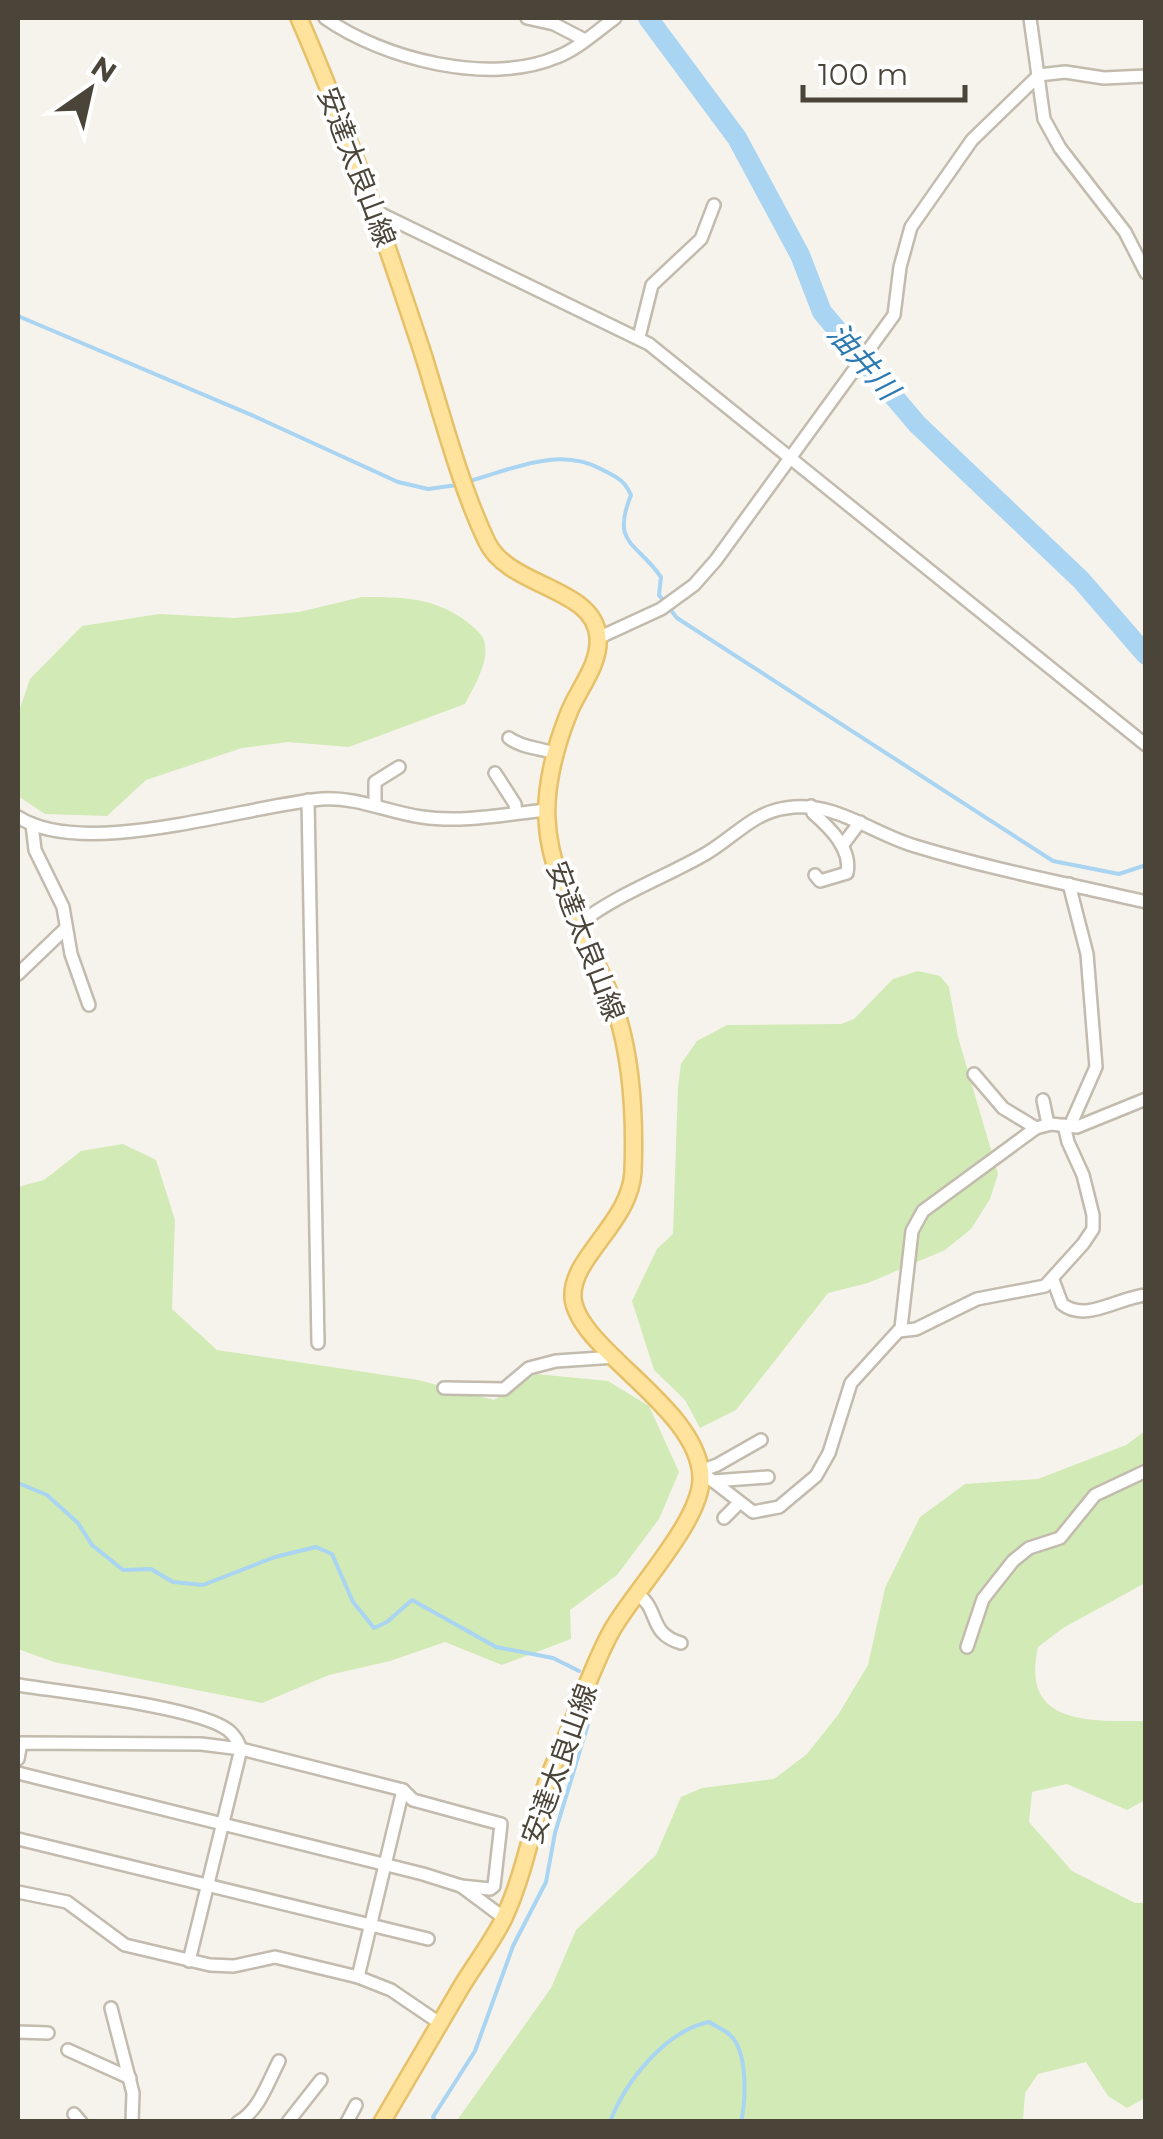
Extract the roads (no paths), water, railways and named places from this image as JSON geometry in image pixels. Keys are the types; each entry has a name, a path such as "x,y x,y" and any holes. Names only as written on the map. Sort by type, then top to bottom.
{"main road":[{"name":"安達太良山線","path":"299,18 375,211 489,549 521,576 581,606 594,621 598,638 595,659 568,714 557,754 547,810 549,841 620,1028 630,1088 633,1167 623,1209 577,1274 572,1292 584,1326 654,1394 679,1427 707,1476 686,1521 604,1646 548,1778 504,1918 382,2122"}],"street":[{"path":"325,18 366,42 470,68 526,67 562,56 615,18"},
{"path":"527,18 554,24 585,40"},
{"path":"1030,18 1044,118 1052,135 1110,210 1146,273"},
{"path":"598,638 677,600 716,560 894,315 900,267 911,226 972,140 1039,75 1065,72 1104,78 1146,76"},
{"path":"638,337 652,286 700,239 714,205"},
{"path":"375,211 638,337 792,456 1146,745"},
{"path":"509,738 517,744 557,754"},
{"path":"374,804 374,782 399,768"},
{"path":"495,773 515,804 516,813"},
{"path":"18,816 62,832 115,832 340,798 421,817 547,810"},
{"path":"308,800 318,1343"},
{"path":"811,806 842,846 849,866 847,874 820,880 815,875"},
{"path":"580,923 635,889 708,852 754,818 779,809 811,806 860,822 912,846 1146,902"},
{"path":"842,846 860,822"},
{"path":"32,824 35,850 63,907 71,954 89,1005"},
{"path":"899,1331 916,1329 977,1298 1030,1291 1054,1280 1092,1229 1089,1195 1067,1126 1096,1067 1088,954 1069,884"},
{"path":"18,974 66,928"},
{"path":"974,1074 1003,1108 1042,1126 1077,1127 1146,1099"},
{"path":"1042,1126 1043,1100"},
{"path":"707,1476 753,1512 768,1511 810,1484 828,1453 851,1383 899,1331 904,1317 912,1231 918,1218 1042,1126"},
{"path":"1054,1280 1062,1304 1074,1311 1146,1296"},
{"path":"444,1388 504,1389 530,1368 556,1361 616,1356"},
{"path":"707,1476 762,1440"},
{"path":"967,1647 983,1599 1013,1561 1029,1548 1060,1538 1095,1496 1145,1472"},
{"path":"707,1476 768,1477"},
{"path":"724,1518 739,1503"},
{"path":"636,1593 649,1603 656,1628 670,1640 681,1643"},
{"path":"18,1685 196,1714 228,1729 241,1749 189,1961"},
{"path":"18,1759 21,1743 201,1744 241,1749 403,1790 413,1800 502,1824 494,1886 461,1886 384,1863 18,1773"},
{"path":"358,1977 403,1790"},
{"path":"18,1839 428,1939"},
{"path":"461,1886 504,1918"},
{"path":"18,1892 68,1902 124,1946 189,1961 234,1966 275,1957 358,1977 391,1990 441,2024"},
{"path":"111,2008 130,2078 132,2122"},
{"path":"18,2032 48,2034"},
{"path":"68,2050 130,2078"},
{"path":"238,2122 257,2104 279,2061"},
{"path":"288,2122 321,2080"},
{"path":"347,2122 356,2105"}],"waterway":[{"name":"油井川","path":"648,18 737,138 800,255 822,312 917,424 1081,580 1146,655"},
{"path":"18,316 398,482 428,489 457,485"},
{"path":"466,482 552,460 586,463 613,475 631,495 625,533 661,577 659,595 677,618 1053,861 1119,874 1146,865"},
{"path":"18,1483 47,1495 78,1523 92,1545 123,1570 151,1569 173,1582 203,1585 275,1557 316,1547 332,1554 353,1602 374,1628 412,1600 496,1647 553,1658 579,1671"},
{"path":"436,2122 433,2117 475,2051 513,1946 546,1882 555,1833 588,1724 586,1707"},
{"path":"610,2122 636,2075 649,2060 677,2036 709,2022 730,2035 740,2052 744,2089 741,2122"}]}
